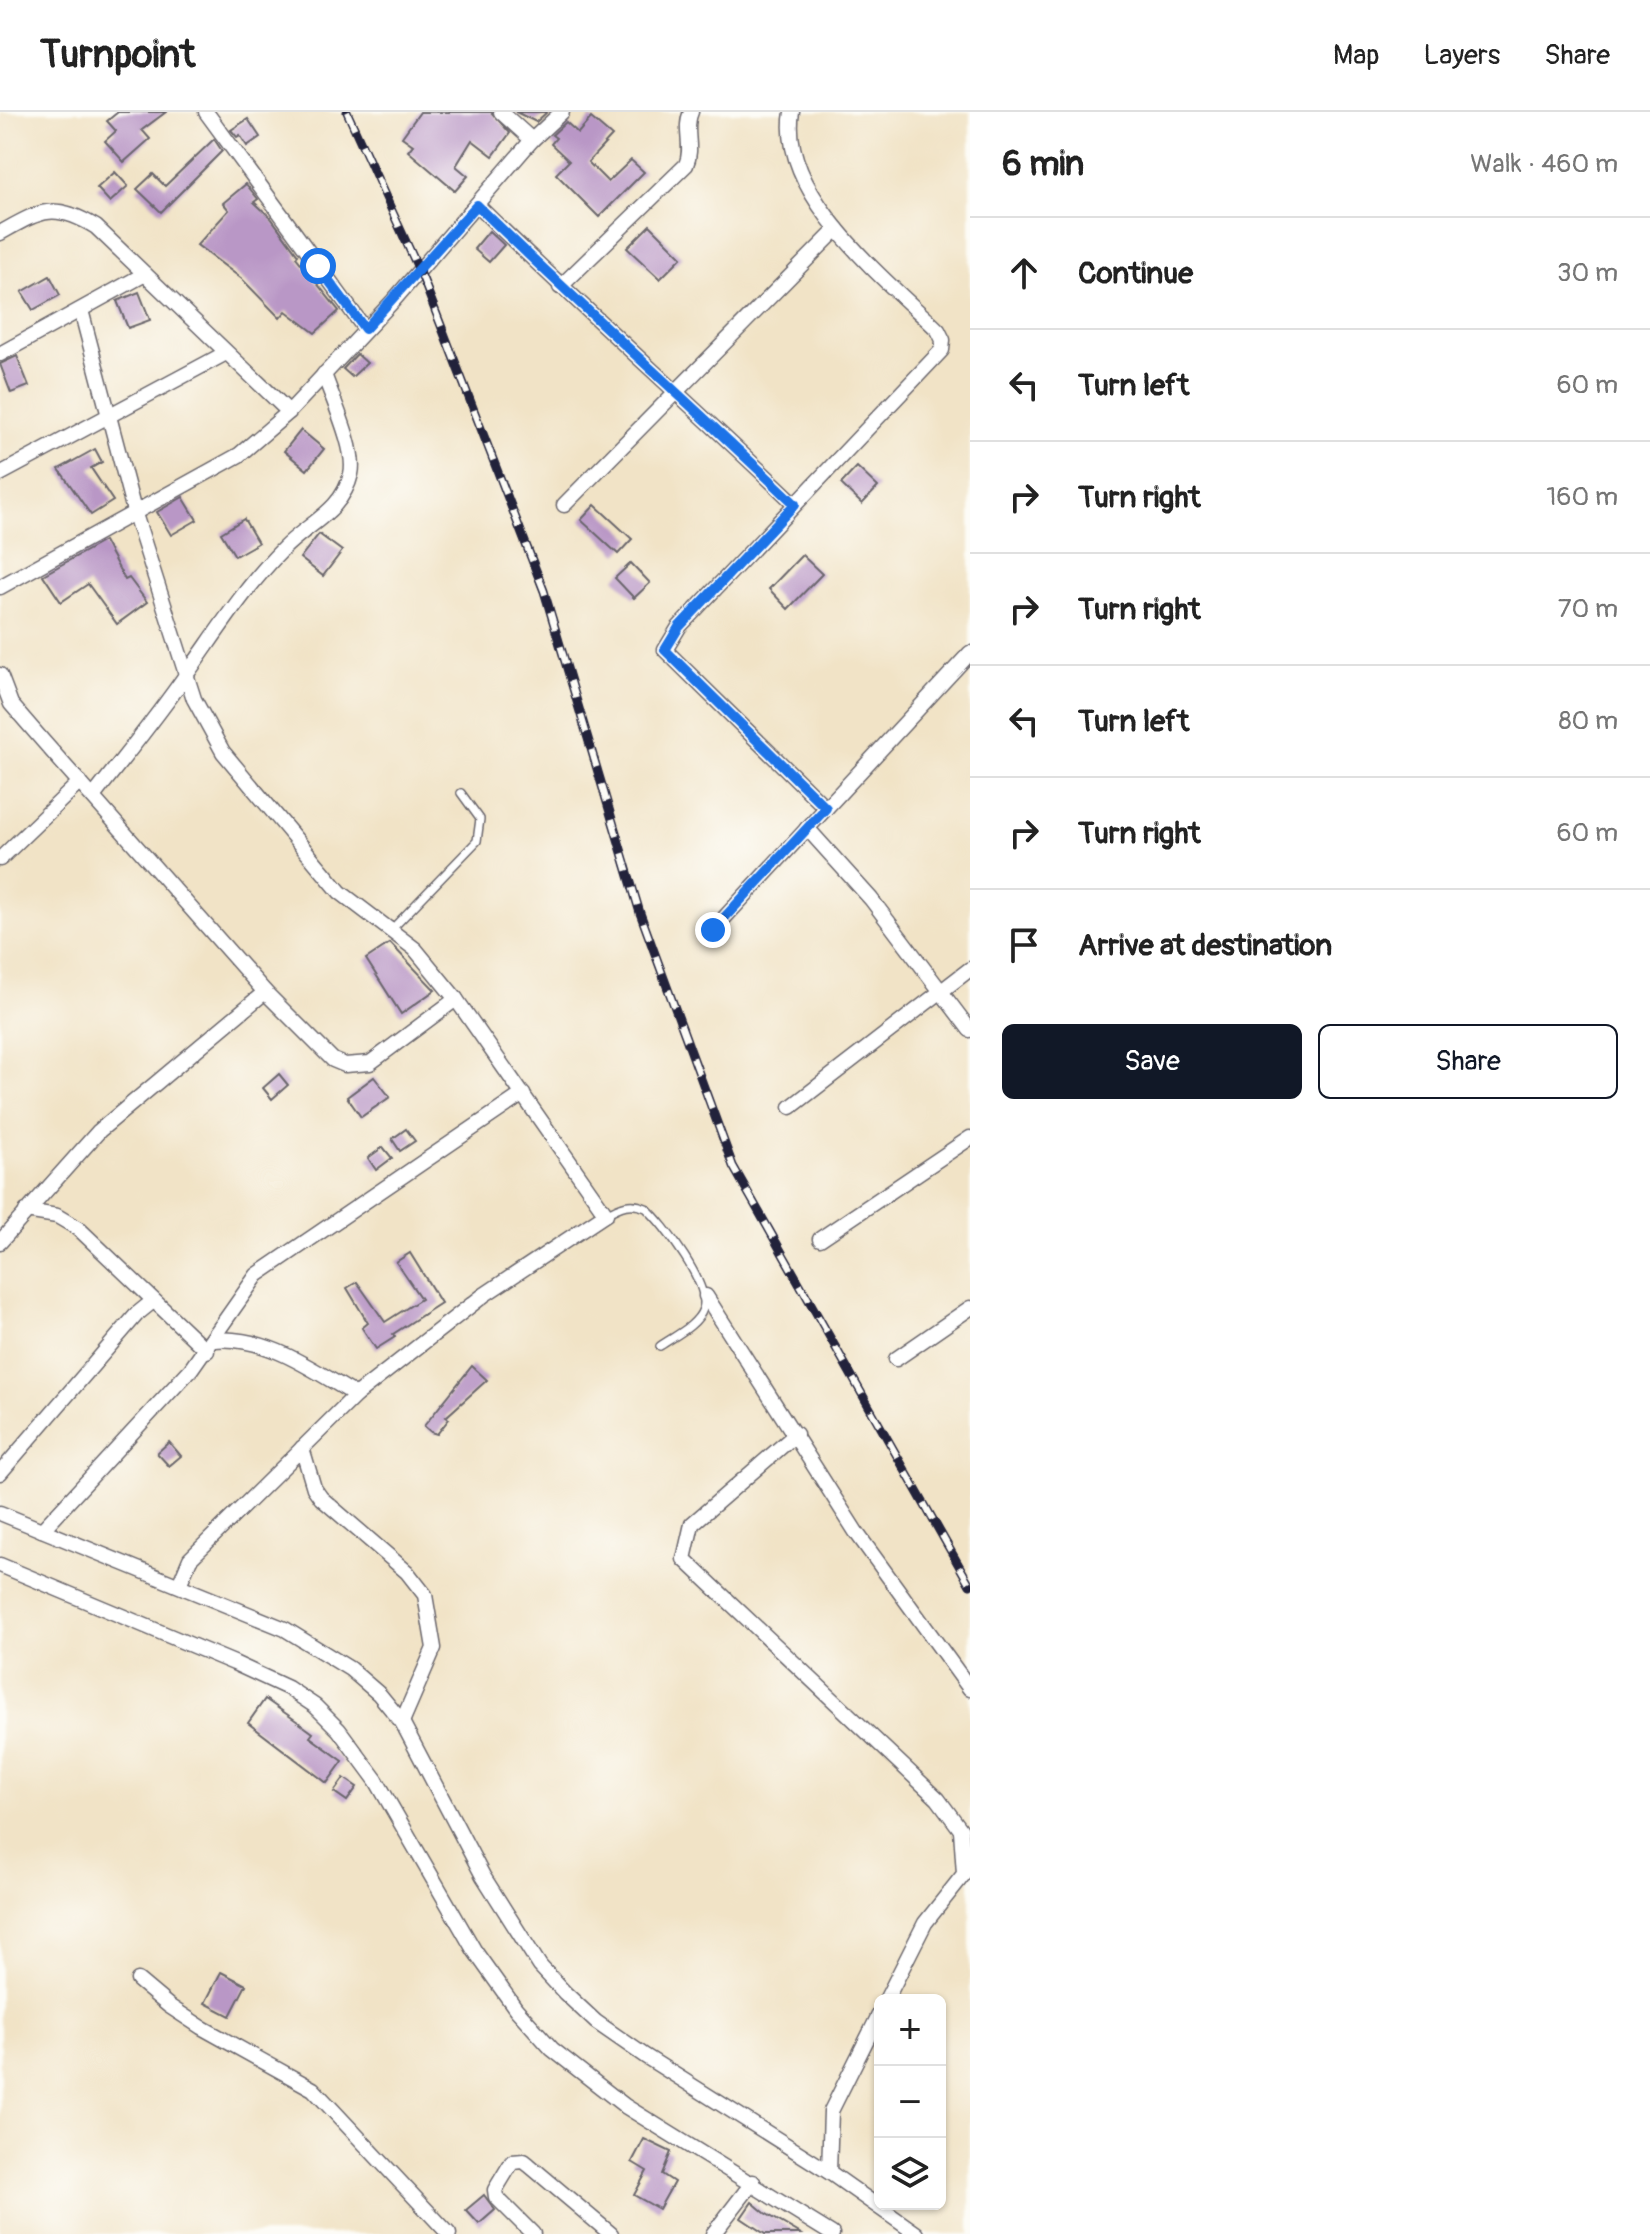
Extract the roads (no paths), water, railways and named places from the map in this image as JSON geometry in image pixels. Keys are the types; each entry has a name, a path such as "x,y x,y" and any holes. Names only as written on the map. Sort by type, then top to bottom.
{"street":[{"path":"206,112 365,329"},
{"path":"501,112 532,140"},
{"path":"0,587 239,455 289,412 532,140 562,112"},
{"path":"560,287 686,165 690,155 687,126 691,112"},
{"path":"792,112 790,140 802,174 837,229 938,330 943,340 942,350 679,627 665,650 826,808"},
{"path":"477,205 560,287 677,391 795,504"},
{"path":"0,233 40,211 72,213 96,227 289,412"},
{"path":"564,505 837,229"},
{"path":"0,354 145,274"},
{"path":"81,310 111,414 134,511 186,675 206,727 223,752 340,892 415,949 456,999 606,1214 484,1295 356,1395 190,1559 179,1585"},
{"path":"0,474 226,353"},
{"path":"93,797 186,675 216,629 283,548 329,514 345,493 353,470 324,374"},
{"path":"713,930 970,653"},
{"path":"0,675 5,707 80,782 265,992 333,1060 360,1066 370,1063 456,999"},
{"path":"0,859 80,782"},
{"path":"807,828 871,899 970,1030"},
{"path":"791,1107 970,969"},
{"path":"0,1242 99,1131 265,992"},
{"path":"42,1530 210,1346 227,1315 257,1275 523,1094"},
{"path":"820,1239 970,1138"},
{"path":"26,1211 67,1221 153,1301 210,1346"},
{"path":"706,1296 856,1532 970,1689"},
{"path":"0,1473 137,1314 153,1301"},
{"path":"896,1359 970,1308"},
{"path":"210,1346 235,1338 277,1351 356,1395"},
{"path":"796,1434 692,1524 684,1559 938,1799 961,1830 964,1874 925,1923 889,1994"},
{"path":"302,1448 314,1488 321,1498 407,1572 425,1595 434,1648 402,1722"},
{"path":"0,1513 285,1629 319,1648 379,1694 402,1722 483,1876 540,1966 565,1993 596,2022 645,2056 829,2172 917,2234"},
{"path":"0,1565 234,1663 288,1688 315,1706 339,1730 376,1780 474,1950 516,2009 552,2049 625,2106 753,2182 832,2234"},
{"path":"138,1980 201,2027 313,2089 449,2234"},
{"path":"829,2172 831,2111 874,2025"},
{"path":"533,2234 496,2197 512,2162 529,2165 611,2234"},
{"path":"713,2234 753,2182"}],"lane":[{"path":"391,930 477,841 480,819 461,793"},
{"path":"606,1214 622,1205 637,1204 646,1208 655,1216 706,1296 702,1312 693,1324 660,1346"}],"railway":[{"path":"347,112 423,279 544,591 640,913 733,1166 970,1585"}]}
